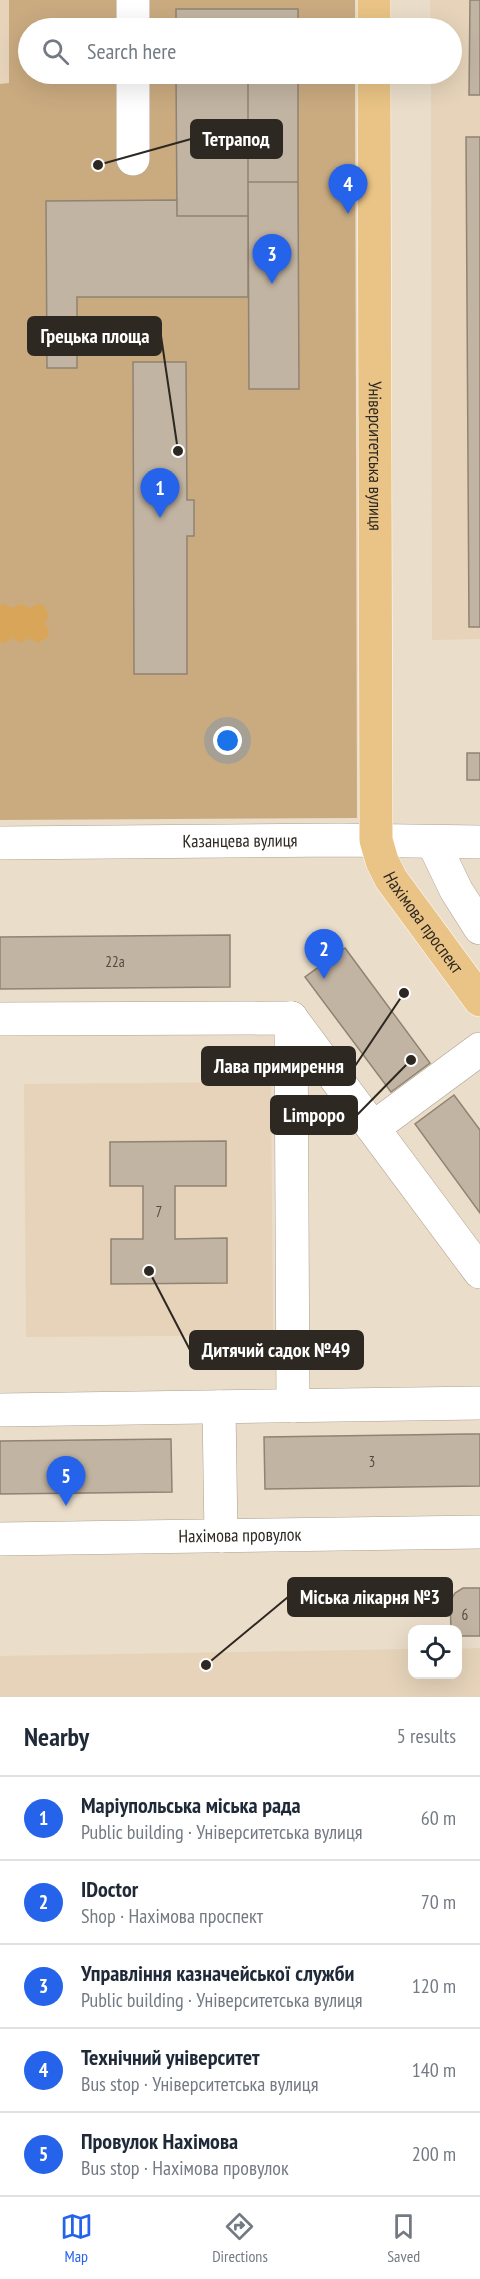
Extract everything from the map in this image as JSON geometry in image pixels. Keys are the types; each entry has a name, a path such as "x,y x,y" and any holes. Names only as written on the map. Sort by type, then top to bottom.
{"main road":[{"path":"374,0 374,18"},
{"name":"Університетська вулиця","path":"374,84 376,840"},
{"name":"Нахімова проспект","path":"376,840 382,861 391,879 480,1000"}],"street":[{"path":"133,0 133,18"},
{"path":"133,84 134,159"},
{"name":"Казанцева вулиця","path":"0,843 376,840 480,842"},
{"path":"434,842 456,890 480,928"},
{"path":"0,1019 291,1017"},
{"path":"291,1017 480,1272"},
{"path":"291,1017 293,1406"},
{"path":"373,1128 480,1049"},
{"path":"0,1410 480,1403"},
{"path":"219,1407 221,1536"},
{"name":"Нахімова провулок","path":"0,1539 480,1532"}],"shaded area":[{"path":"0,0 9,0 9,84 0,84"},
{"path":"9,0 355,0 355,18 18,18 18,84 355,84 357,818 0,820 0,84 9,83"},
{"path":"430,0 480,0 480,639 432,640 431,84 462,84 462,18 431,18"},
{"path":"4,604 12,608 21,604 29,608 38,604 44,605 49,615 45,623 49,631 48,637 38,643 29,638 21,643 13,638 4,643 0,642 0,605"},
{"path":"271,1082 273,1335 26,1337 24,1084"},
{"path":"480,1648 480,1697 0,1697 0,1656 408,1649 408,1679 462,1679 462,1649"}],"building":[{"path":"470,0 480,0 480,95 469,95"},
{"path":"176,9 298,9 298,18 176,18"},
{"path":"176,84 248,84 248,216 177,216"},
{"path":"248,84 298,84 298,182 248,182"},
{"path":"466,137 480,137 480,627 469,627"},
{"path":"248,182 298,182 299,389 249,389"},
{"path":"177,200 177,216 248,216 248,297 77,297 77,368 47,368 46,201"},
{"path":"133,362 186,362 187,500 194,500 194,536 187,536 187,674 134,674"},
{"path":"467,753 480,753 480,780 467,780"},
{"path":"230,935 230,987 0,989 0,937"},
{"path":"345,948 430,1063 391,1092 305,977"},
{"path":"454,1095 480,1130 480,1213 415,1124"},
{"path":"226,1141 226,1186 175,1186 175,1239 227,1238 227,1283 111,1284 111,1239 143,1239 143,1186 110,1186 110,1142"},
{"path":"480,1434 480,1486 265,1489 264,1437"},
{"path":"171,1439 172,1492 0,1494 0,1441"},
{"path":"463,1588 480,1588 480,1636 462,1636 462,1625 451,1625 450,1601 455,1593"}],"place":[{"name":"Тетрапод","path":"98,165"},
{"name":"Технічний університет","path":"348,214"},
{"name":"Управління казначейської служби","path":"272,284"},
{"name":"Грецька площа","path":"178,451"},
{"name":"Маріупольська міська рада","path":"160,518"},
{"name":"IDoctor","path":"324,979"},
{"name":"Лава примирення","path":"404,993"},
{"name":"Limpopo","path":"411,1060"},
{"name":"Дитячий садок №49","path":"149,1271"},
{"name":"Провулок Нахімова","path":"66,1506"},
{"name":"Міська лікарня №3","path":"206,1665"}]}
